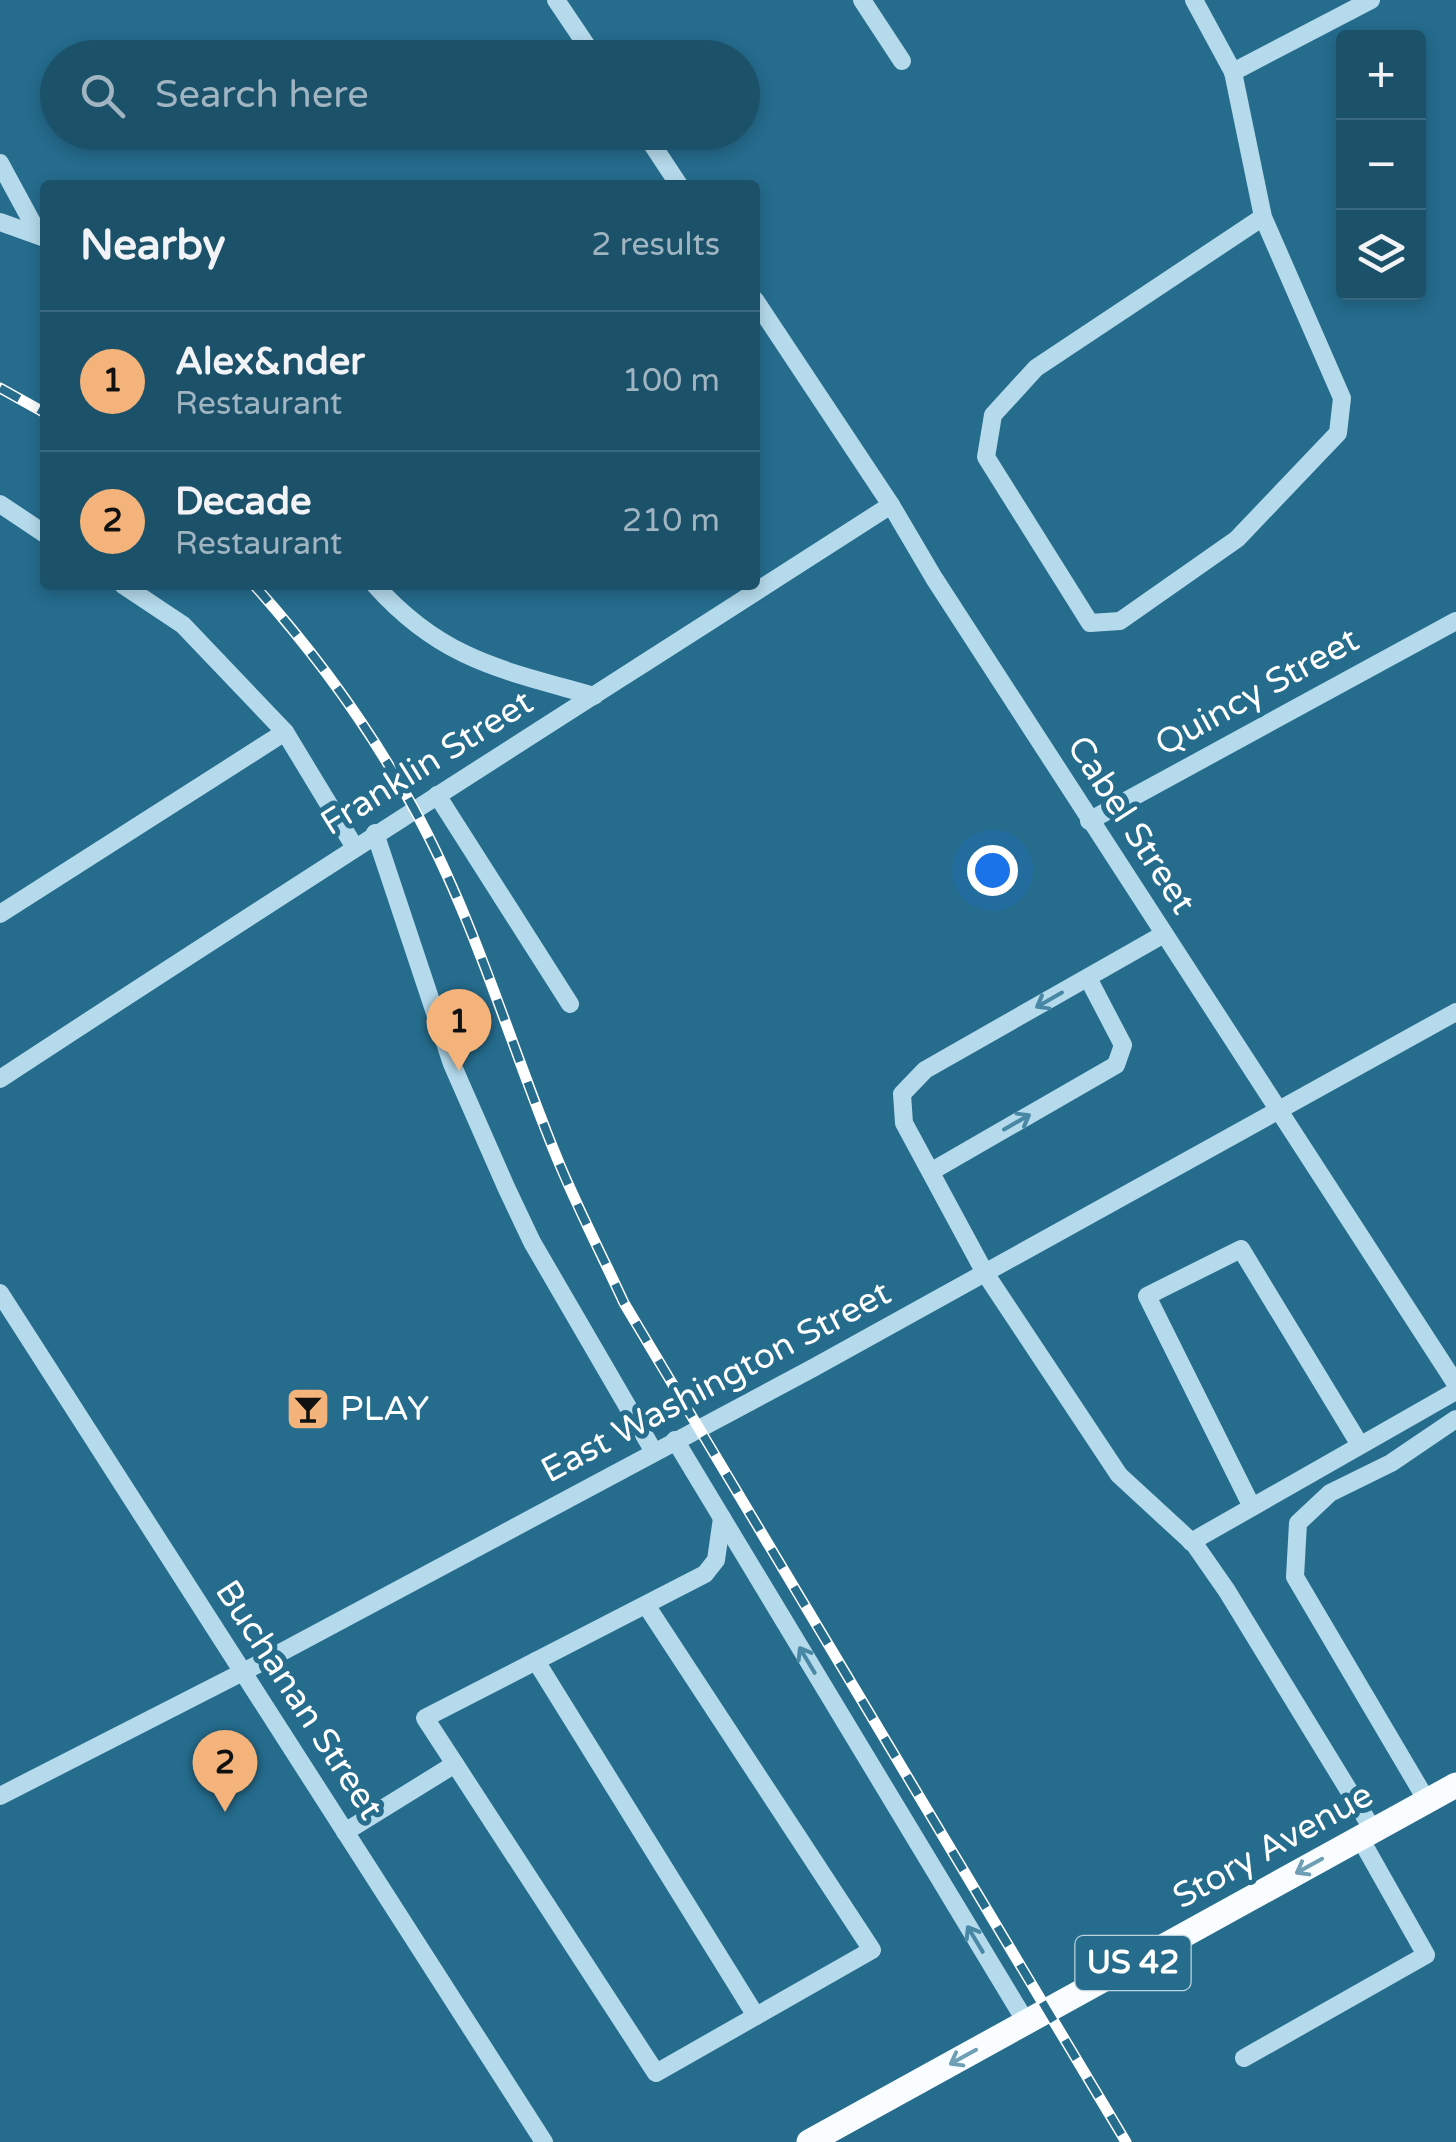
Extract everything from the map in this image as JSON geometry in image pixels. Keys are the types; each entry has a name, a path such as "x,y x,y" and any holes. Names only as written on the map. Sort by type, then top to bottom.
{"main road":[{"name":"Story Avenue","path":"809,2142 1456,1785"}],"street":[{"path":"556,0 582,40"},
{"path":"862,0 902,61"},
{"path":"1194,0 1233,72 1264,218 1342,398 1338,433 1237,539 1120,622 1090,623 986,457 993,415 1036,368 1264,218"},
{"path":"1233,72 1371,0"},
{"path":"656,150 676,180"},
{"path":"0,163 40,233"},
{"path":"0,222 40,236"},
{"name":"Cabel Street","path":"760,308 1456,1387"},
{"path":"0,504 40,531"},
{"name":"Franklin Street","path":"760,589 890,505"},
{"path":"130,590 183,625 285,732 354,846"},
{"path":"380,590 398,611 438,642 495,668 594,696"},
{"name":"Franklin Street","path":"0,1079 374,833 758,590"},
{"name":"Quincy Street","path":"1089,821 1456,621"},
{"path":"0,914 285,732"},
{"path":"437,795 570,1004"},
{"path":"374,833 452,1064 506,1187 532,1242 654,1452"},
{"path":"1164,934 925,1070 902,1094 904,1123 984,1273 1119,1475 1190,1542 1227,1591 1367,1834 1426,1955 1244,2058"},
{"path":"932,1171 1116,1065 1123,1044 1088,978"},
{"name":"East Washington Street","path":"0,1796 654,1452 1456,1012"},
{"path":"1252,1506 1147,1296 1241,1249 1360,1446"},
{"name":"Buchanan Street","path":"0,1292 544,2142"},
{"path":"1190,1542 1456,1387"},
{"path":"1427,1801 1295,1577 1298,1522 1330,1492 1391,1463 1456,1419"},
{"path":"675,1440 1026,2022"},
{"path":"646,1605 872,1950 656,2073 425,1718 705,1574 716,1560 722,1518"},
{"path":"536,1661 756,2016"},
{"path":"346,1832 455,1764"}],"railway":[{"path":"0,388 40,410"},
{"path":"258,590 340,692 413,807 473,936 565,1176 624,1303 1126,2142"}],"place":[{"name":"Alex&nder","path":"459,1071"},
{"name":"PLAY","path":"308,1409"},
{"name":"Decade","path":"225,1812"}]}
